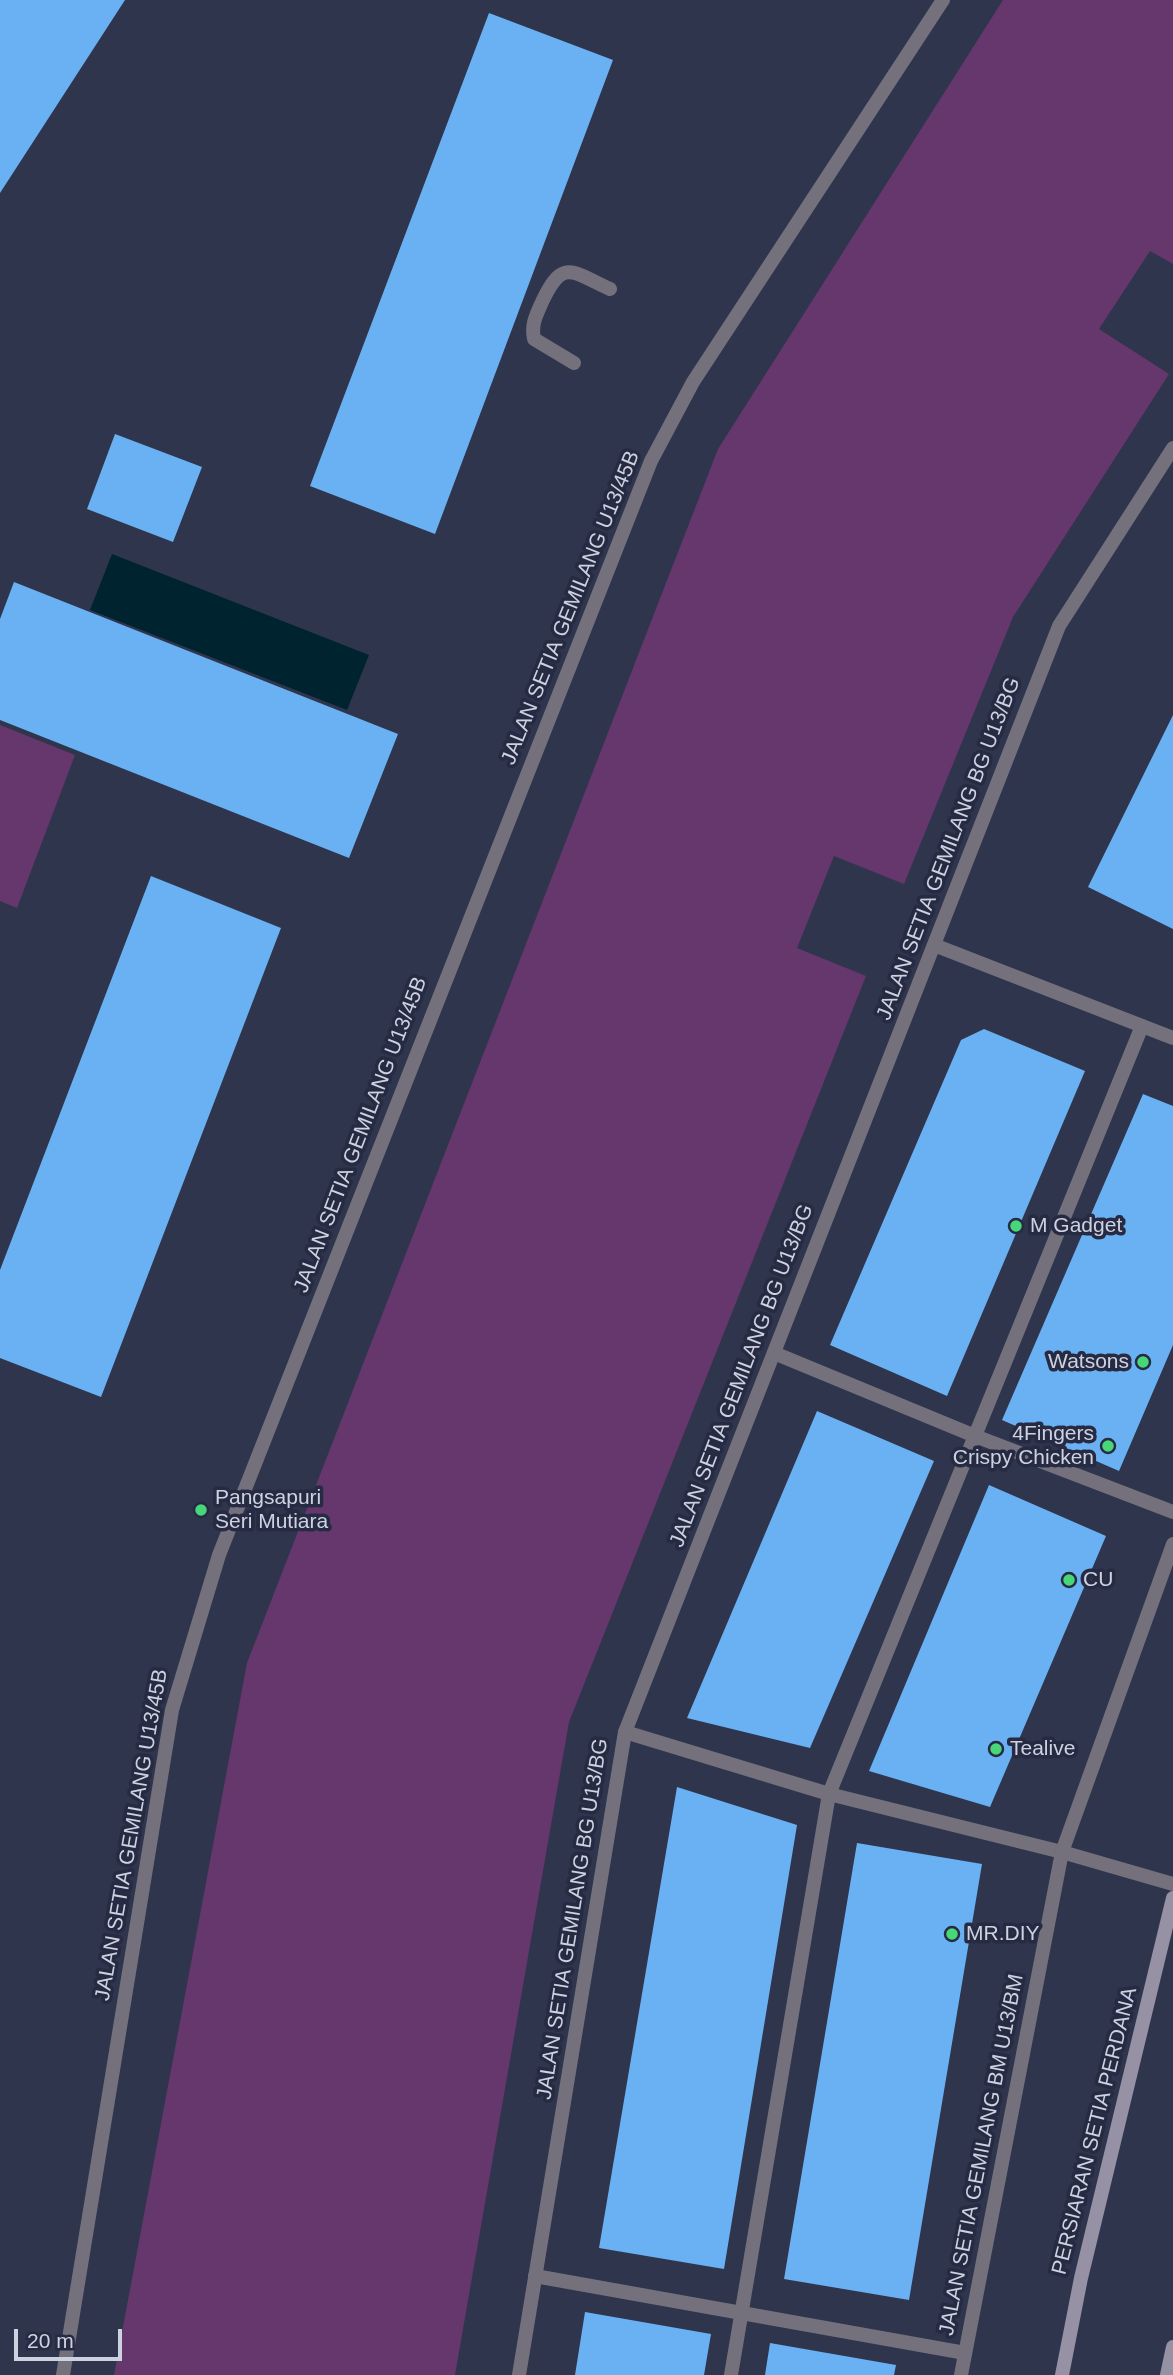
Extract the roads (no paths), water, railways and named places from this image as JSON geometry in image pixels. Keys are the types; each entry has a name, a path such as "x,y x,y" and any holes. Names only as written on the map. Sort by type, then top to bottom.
{"main road":[{"name":"PERSIARAN SETIA PERDANA","path":"1062,2375 1081,2278 1173,1898"},
{"path":"1167,2375 1173,2347"}],"street":[{"name":"JALAN SETIA GEMILANG U13/45B","path":"63,2375 172,1710 219,1555 650,461 693,382 943,0"},
{"path":"574,363 534,339 531,326 553,279 559,273 569,272 610,289"},
{"name":"JALAN SETIA GEMILANG BG U13/BG","path":"519,2375 625,1732 1059,626 1173,448"},
{"path":"934,945 1173,1038"},
{"path":"730,2375 829,1794 1142,1026"},
{"path":"774,1353 975,1436 1173,1512"},
{"name":"JALAN SETIA GEMILANG BM U13/BM","path":"961,2375 1062,1852 1173,1544"},
{"path":"625,1732 829,1794 1062,1852 1173,1884"},
{"path":"535,2276 965,2353"}],"water":[{"path":"112,554 369,655 347,710 90,610"}],"place":[{"name":"M Gadget","path":"1016,1226"},
{"name":"Watsons","path":"1143,1362"},
{"name":"4Fingers Crispy Chicken","path":"1108,1446"},
{"name":"Pangsapuri Seri Mutiara","path":"201,1510"},
{"name":"CU","path":"1069,1580"},
{"name":"Tealive","path":"996,1749"},
{"name":"MR.DIY","path":"952,1934"}]}
